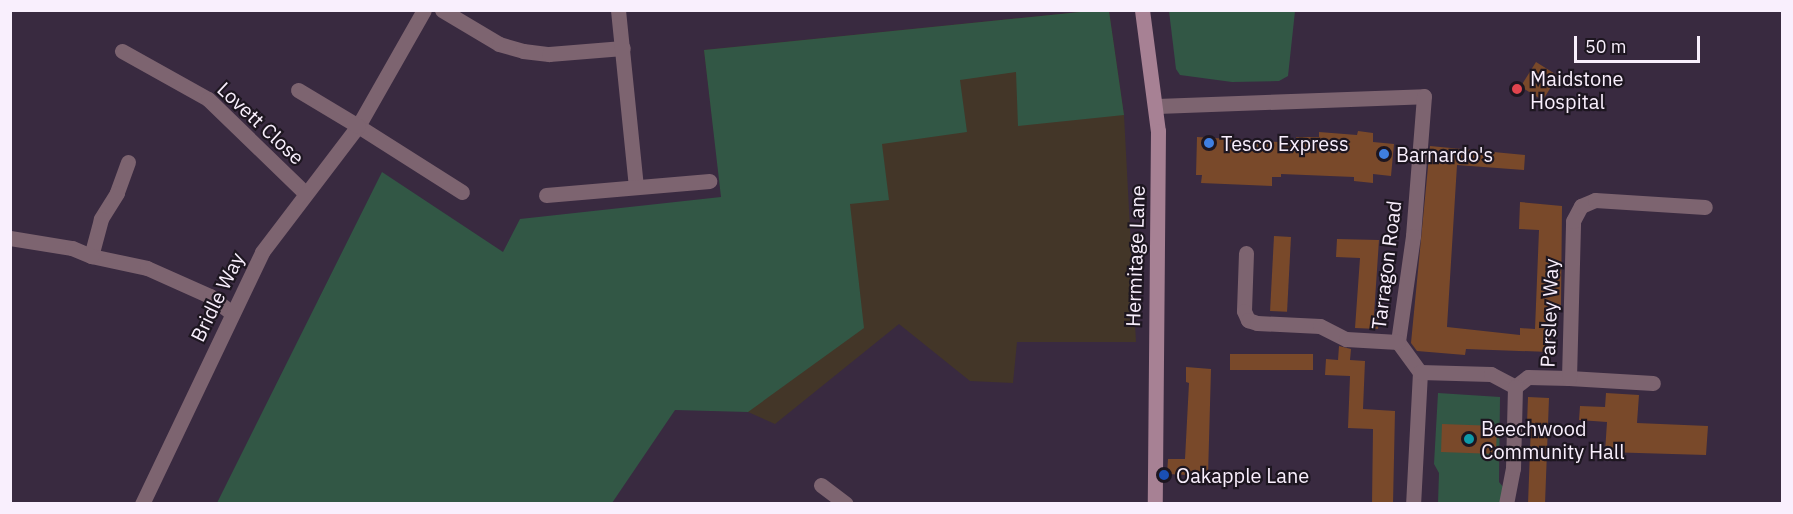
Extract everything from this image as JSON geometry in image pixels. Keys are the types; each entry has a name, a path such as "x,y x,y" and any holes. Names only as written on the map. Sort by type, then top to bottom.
{"main road":[{"name":"Hermitage Lane","path":"1142,10 1157,106 1155,504"}],"street":[{"name":"Bridle Way","path":"142,504 262,252 360,122 424,10"},
{"path":"442,10 499,44 522,51 549,54 623,48"},
{"path":"618,10 636,187"},
{"name":"Lovett Close","path":"122,51 208,99 306,194"},
{"path":"298,90 360,122 462,192"},
{"name":"Tarragon Road","path":"1157,106 1424,96 1413,236 1398,342 1420,372"},
{"path":"92,256 101,219 117,193 128,162"},
{"path":"546,195 709,181"},
{"name":"Parsley Way","path":"1506,504 1513,468 1515,387 1528,377 1569,378 1573,220 1581,206 1594,200 1705,207"},
{"path":"10,238 72,248 92,256 147,268 210,296 232,313"},
{"path":"1246,253 1244,311 1248,320 1257,323 1320,326 1346,339 1398,342"},
{"path":"1413,504 1420,372 1491,374 1515,387"},
{"path":"1569,378 1653,382"},
{"path":"821,485 846,504"}],"shaded area":[{"path":"1090,11 1109,11 1124,115 1136,342 1017,342 1013,383 970,381 899,324 775,424 748,412 704,50"}],"green space":[{"path":"1090,11 1109,11 1124,115 1018,126 1016,72 960,80 967,132 882,144 889,200 850,204 864,328 748,412 675,410 612,503 217,503 382,172 503,252 520,219 721,197 704,50"},
{"path":"1169,11 1295,11 1288,76 1279,81 1232,82 1180,75 1176,69"},
{"path":"1438,393 1500,397 1499,482 1504,488 1500,503 1438,503 1439,473 1434,464"}],"building":[{"path":"1536,62 1558,76 1543,100 1521,87"},
{"path":"1358,131 1373,133 1373,142 1394,144 1391,176 1373,174 1373,183 1354,181 1354,177 1281,174 1281,177 1272,177 1272,186 1201,183 1202,175 1196,175 1197,137 1296,143 1296,137 1319,137 1319,132 1357,135"},
{"path":"1430,146 1525,155 1524,170 1457,165 1447,327 1520,335 1520,328 1535,329 1539,230 1519,229 1520,202 1562,206 1561,307 1552,307 1550,352 1466,349 1465,355 1417,351 1411,343"},
{"path":"1274,236 1291,237 1287,312 1270,311"},
{"path":"1337,239 1379,240 1374,315 1379,316 1378,329 1355,328 1360,258 1336,257"},
{"path":"1339,346 1351,349 1350,360 1365,361 1363,409 1395,411 1393,504 1372,504 1373,429 1348,428 1350,376 1325,375 1326,359 1338,360"},
{"path":"1230,354 1313,354 1313,370 1230,370"},
{"path":"1186,367 1211,369 1208,476 1167,474 1168,459 1185,459 1189,383 1186,382"},
{"path":"1606,393 1639,395 1637,423 1708,426 1706,455 1605,452 1607,422 1579,420 1580,406 1605,407"},
{"path":"1528,397 1549,398 1545,504 1528,504 1531,424 1527,424"},
{"name":"Beechwood Community Hall","path":"1442,424 1497,426 1496,454 1441,452"}],"place":[{"name":"Maidstone Hospital","path":"1517,89"},
{"name":"Tesco Express","path":"1209,143"},
{"name":"Barnardo's","path":"1384,154"},
{"name":"Beechwood Community Hall","path":"1469,439"},
{"name":"Oakapple Lane","path":"1164,475"}]}
